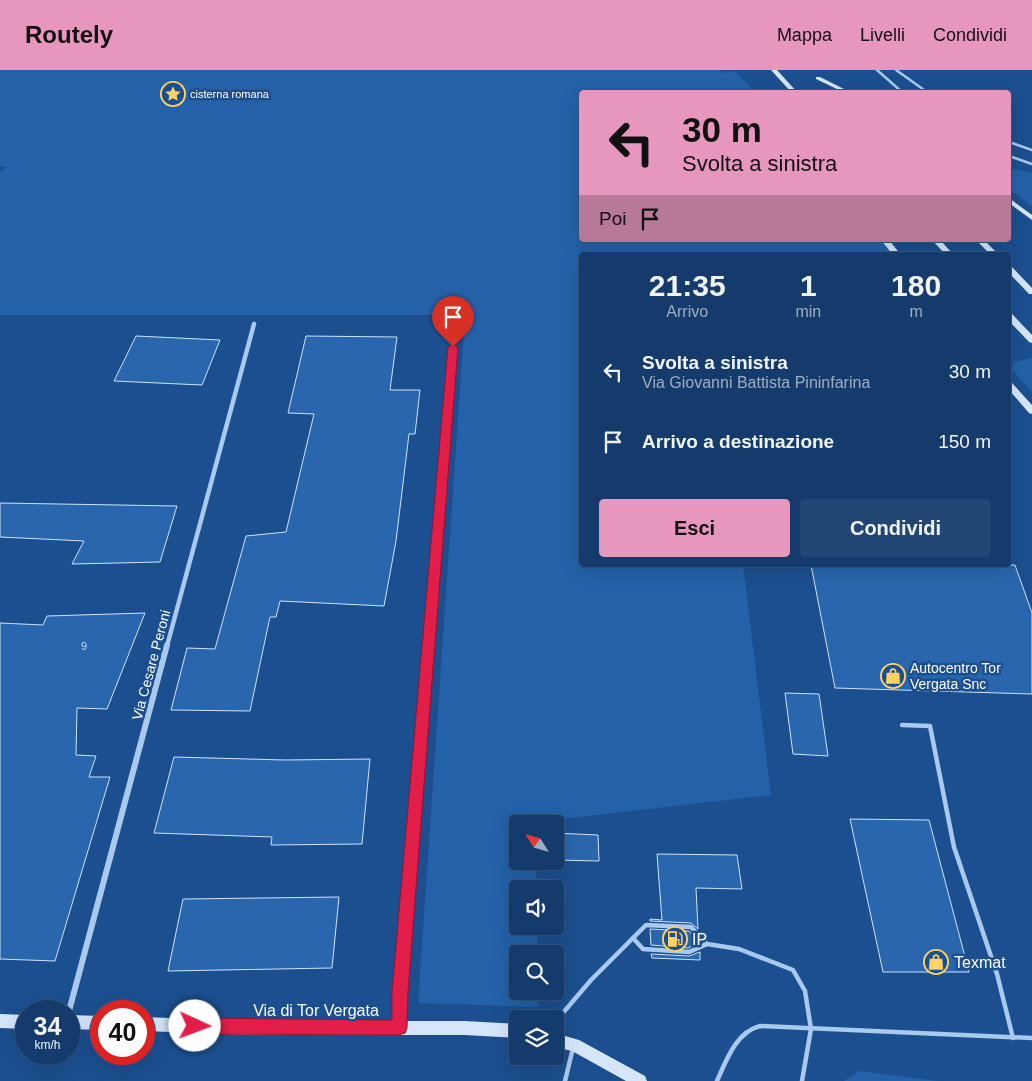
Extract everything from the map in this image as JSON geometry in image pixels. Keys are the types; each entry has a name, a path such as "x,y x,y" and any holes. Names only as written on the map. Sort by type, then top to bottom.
{"main road":[{"path":"774,70 792,90"},
{"path":"830,90 816,76 843,90"},
{"path":"787,85 789,90"},
{"path":"1011,202 1032,218"},
{"path":"887,242 895,252"},
{"path":"938,242 947,252"},
{"path":"982,242 992,252"},
{"path":"1011,270 1032,292"},
{"path":"1011,318 1032,340"},
{"path":"1011,388 1032,411"},
{"path":"0,1021 15,1022"},
{"name":"Via di Tor Vergata","path":"155,1024 246,1028 399,1028 509,1031"},
{"path":"564,1042 574,1045 640,1081"}],"street":[{"name":"Via Cesare Peroni","path":"72,1000 254,324"},
{"path":"399,1028 400,992 453,347"}],"lane":[{"path":"877,70 900,90"},
{"path":"896,70 923,90"},
{"path":"1011,143 1032,150"},
{"path":"1011,157 1032,164"},
{"path":"902,725 930,726 954,847 996,974 1013,1038"},
{"path":"564,1012 591,980 646,925 691,927 707,944"},
{"path":"633,938 643,949 689,952 707,944 739,949 793,970 806,991 811,1029 801,1080"},
{"path":"717,1081 738,1043 757,1027 772,1026 1032,1038"},
{"path":"564,1081 574,1045"}],"shaded area":[{"path":"0,70 720,70 721,73 734,71 754,90 579,90 579,242 887,242 895,252 579,252 579,567 743,567 771,795 564,819 564,815 509,815 509,870 536,870 536,880 509,880 509,935 537,935 537,945 509,945 509,1000 538,1000 538,1007 418,1003 465,315 0,315 0,172 7,167 0,166"},
{"path":"1011,168 1032,173 1032,206 1011,190"},
{"path":"1032,358 1032,392 1012,370 1014,362"},
{"path":"859,1071 938,1081 844,1081"}],"building":[{"path":"136,336 220,340 202,385 114,381"},
{"path":"306,336 397,337 390,390 420,390 415,434 409,434 396,541 384,606 280,601 276,617 270,617 250,711 171,710 187,648 215,649 246,536 286,532 314,414 288,413"},
{"path":"0,503 177,506 160,562 72,564 84,541 0,537"},
{"path":"1011,565 1015,565 1032,613 1032,694 835,688 811,567 1011,567"},
{"path":"145,613 107,709 77,708 76,755 96,756 89,777 110,777 55,961 0,959 0,623 43,625 47,616"},
{"path":"785,693 819,694 828,756 793,754"},
{"path":"174,757 285,760 370,759 362,844 271,845 272,837 154,833"},
{"path":"850,819 929,820 969,972 883,972"},
{"path":"564,833 598,835 599,861 564,860"},
{"path":"657,854 737,855 742,889 696,888 698,929 691,923 650,921 650,919 662,920"},
{"path":"339,897 332,968 168,971 183,899"},
{"path":"650,929 689,931 699,943 688,948 651,945"},
{"path":"700,952 700,960 652,958 651,954 689,956"}],"place":[{"name":"cisterna romana","path":"173,94"},
{"name":"Autocentro Tor Vergata Snc","path":"893,676"},
{"name":"IP","path":"675,939"},
{"name":"Texmat","path":"936,962"}],"route":[{"path":"195,1026 399,1028 400,992 453,347"}]}
